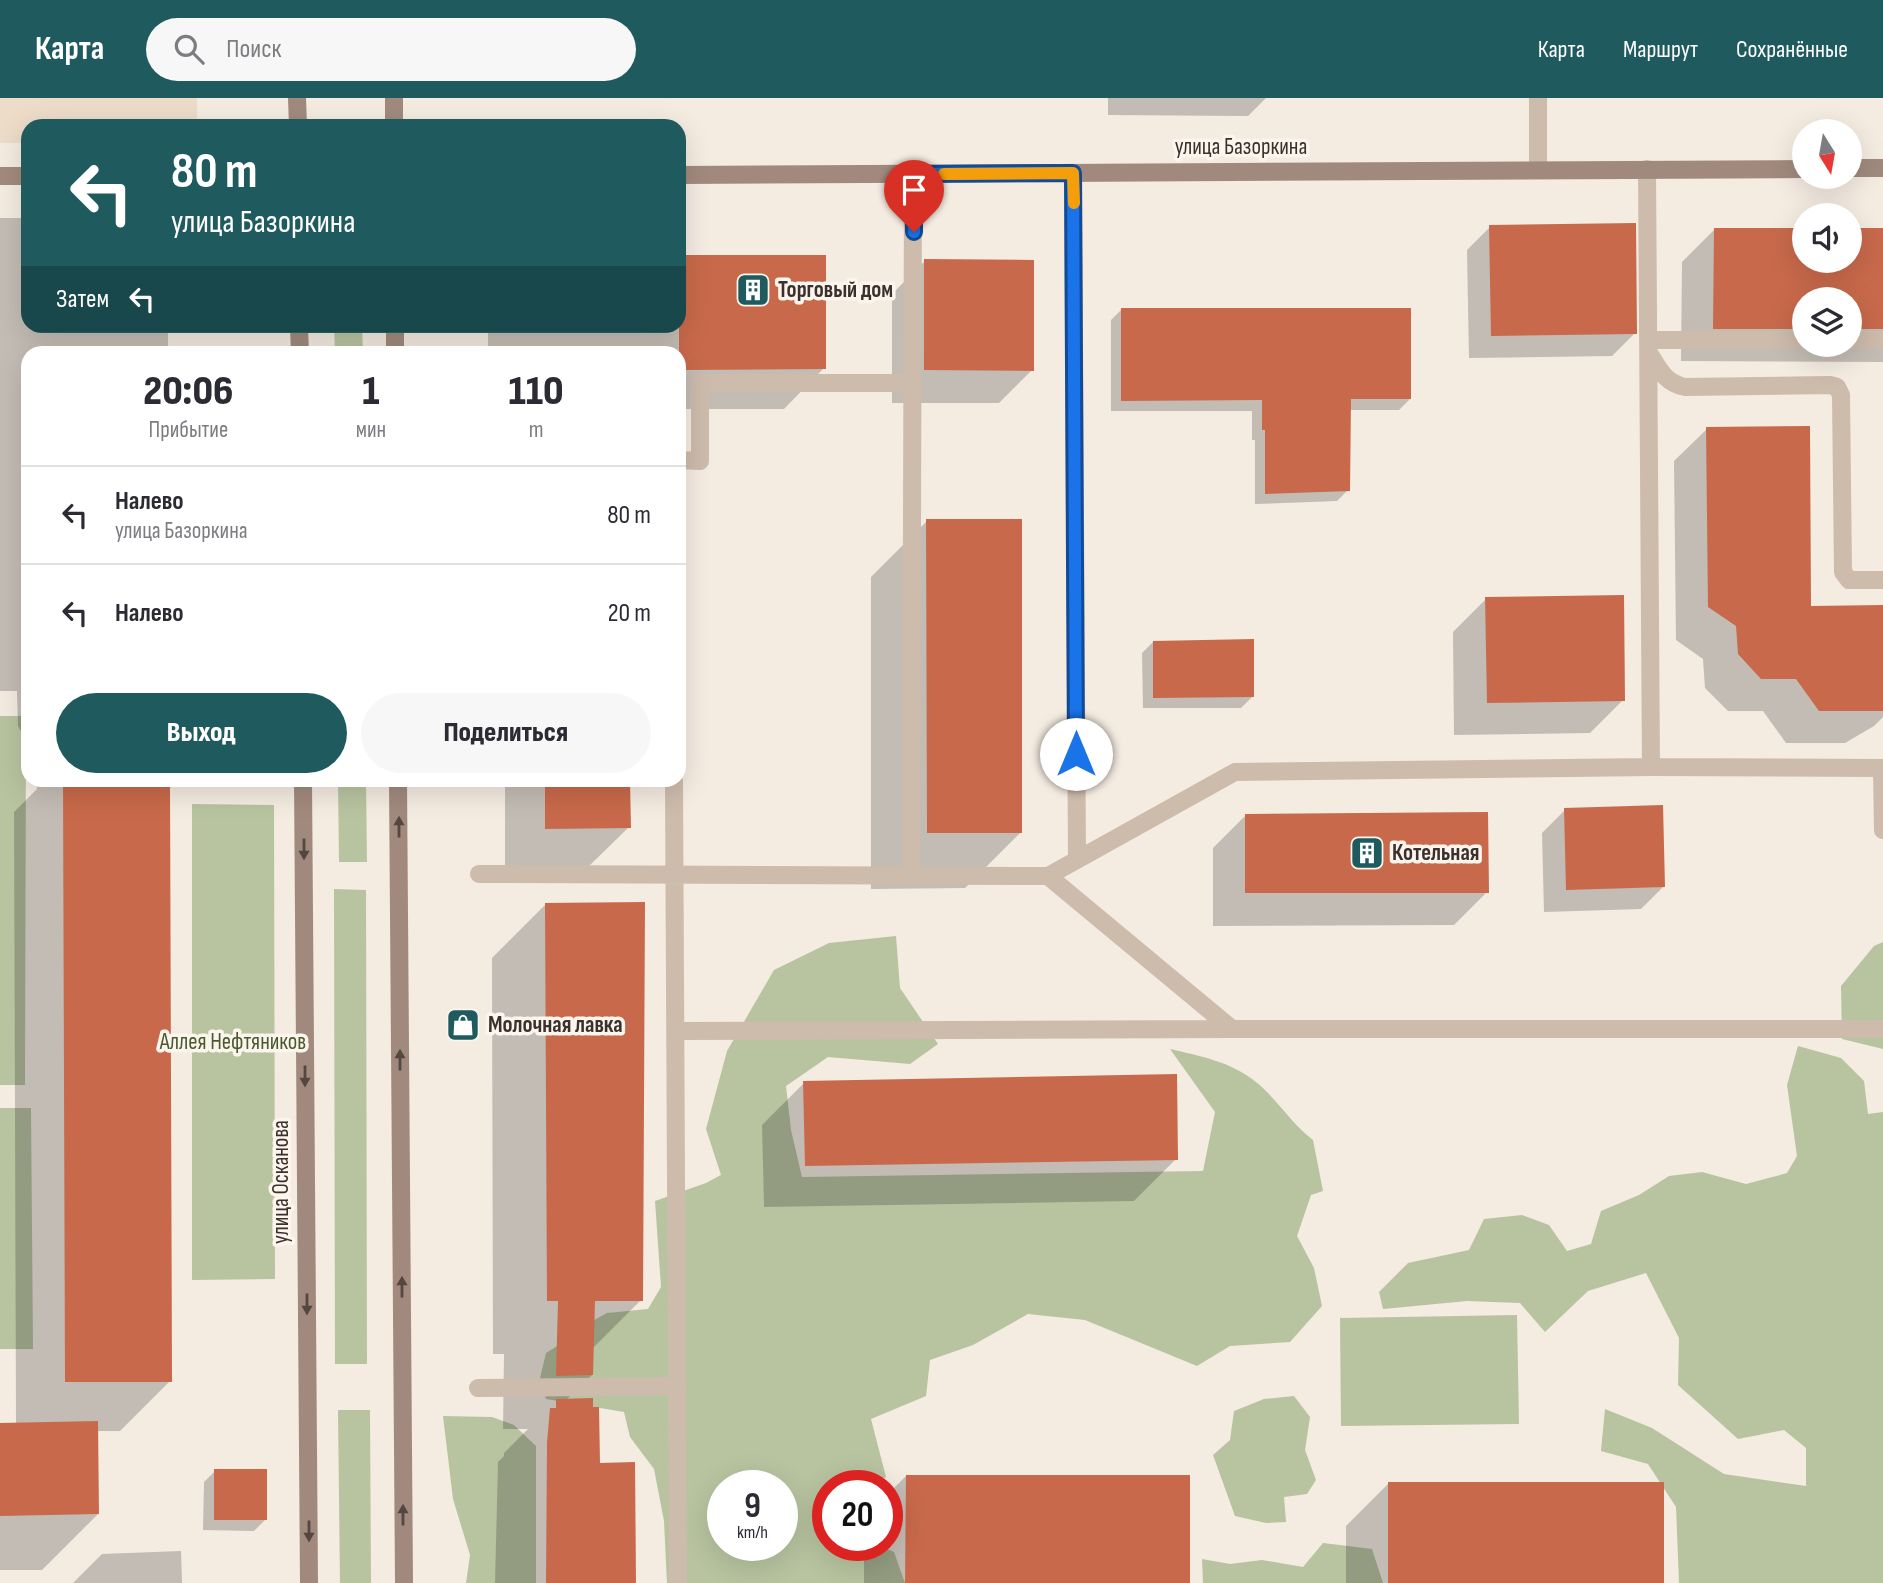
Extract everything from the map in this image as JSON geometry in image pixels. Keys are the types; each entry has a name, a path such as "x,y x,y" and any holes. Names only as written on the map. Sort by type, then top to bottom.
{"street":[{"path":"298,98 298,119"},
{"path":"394,98 394,119"},
{"path":"1862,168 1883,168"},
{"name":"улица Базоркина","path":"686,175 1792,169"},
{"path":"0,176 21,176"},
{"name":"улица Осканова","path":"303,787 309,1583"},
{"path":"398,787 404,1583"}],"lane":[{"path":"1538,98 1538,170"},
{"path":"1647,169 1651,768"},
{"path":"1073,173 1077,860"},
{"path":"911,876 914,174"},
{"path":"1862,340 1883,340"},
{"path":"1649,347 1792,341"},
{"path":"1649,347 1665,377 1672,384 1685,387 1837,387 1840,395 1843,572 1849,580 1883,580"},
{"path":"686,460 700,461 700,383 913,383"},
{"path":"479,874 1048,876 1234,772 1883,768 1883,830"},
{"path":"674,787 678,1583"},
{"path":"1048,876 1232,1029"},
{"path":"676,1031 1883,1029"},
{"path":"478,1388 678,1385"}],"green space":[{"path":"334,333 362,333 363,346 335,346"},
{"path":"0,716 21,716 21,787 26,787 25,1085 0,1085"},
{"path":"338,787 366,787 367,862 339,862"},
{"name":"Аллея Нефтяников","path":"192,804 274,805 275,1279 192,1280"},
{"path":"334,889 366,890 367,1364 335,1364"},
{"path":"896,936 900,988 938,1044 910,1064 828,1057 786,1086 791,1130 802,1177 1203,1171 1215,1112 1170,1049 1193,1054 1247,1075 1313,1140 1323,1191 1311,1195 1297,1236 1314,1268 1322,1306 1290,1342 1230,1346 1197,1366 1085,1320 1028,1314 973,1345 930,1360 926,1396 871,1419 884,1470 812,1470 812,1561 897,1561 905,1583 667,1583 664,1521 654,1469 630,1437 624,1412 546,1399 540,1378 546,1353 568,1339 576,1330 607,1313 648,1309 661,1287 655,1201 721,1175 706,1129 727,1051 774,970 829,943"},
{"path":"1883,942 1883,1049 1842,1039 1841,986 1874,946"},
{"path":"1798,1046 1841,1058 1864,1081 1868,1114 1883,1112 1883,1583 1679,1583 1676,1507 1648,1464 1601,1451 1605,1409 1652,1428 1724,1474 1806,1486 1806,1448 1784,1430 1738,1439 1678,1385 1679,1338 1646,1273 1588,1291 1545,1332 1520,1303 1467,1301 1383,1309 1379,1292 1408,1263 1469,1250 1484,1219 1522,1215 1549,1225 1567,1251 1591,1244 1601,1211 1639,1195 1669,1176 1702,1172 1746,1184 1787,1173 1797,1156 1787,1085"},
{"path":"0,1108 31,1108 33,1349 0,1349"},
{"path":"1517,1315 1519,1424 1341,1426 1340,1318"},
{"path":"1294,1396 1310,1417 1305,1450 1316,1480 1307,1494 1284,1497 1286,1522 1266,1523 1235,1516 1213,1455 1230,1440 1234,1411 1264,1399"},
{"path":"338,1410 370,1410 371,1583 340,1583"},
{"path":"443,1416 492,1417 514,1425 536,1446 536,1583 466,1583 470,1555 453,1499"},
{"path":"1323,1543 1372,1549 1383,1583 1203,1583 1202,1559 1230,1564 1262,1560 1303,1567"}],"shaded area":[{"path":"0,98 197,98 197,119 21,119 21,143 0,143"}],"building":[{"path":"1636,223 1637,334 1491,336 1489,225"},
{"path":"1714,228 1792,228 1792,273 1862,273 1862,228 1883,228 1883,329 1862,329 1862,287 1792,287 1792,329 1713,329"},
{"name":"Торговый дом","path":"686,255 826,255 826,369 686,370 686,346 679,346 679,333 686,333"},
{"path":"924,259 1034,260 1034,371 924,370"},
{"path":"1121,308 1411,308 1411,399 1351,399 1350,491 1265,494 1262,400 1121,401"},
{"path":"1810,426 1811,606 1883,605 1883,711 1819,711 1796,679 1761,679 1738,654 1736,626 1708,607 1706,427"},
{"path":"926,519 1022,519 1022,833 927,833"},
{"path":"1624,595 1625,701 1487,703 1485,597"},
{"path":"1254,639 1254,697 1153,698 1153,641"},
{"path":"63,787 170,787 172,1382 65,1382"},
{"path":"545,787 630,787 631,828 545,829"},
{"path":"1663,805 1665,887 1566,890 1564,808"},
{"name":"Котельная","path":"1488,812 1489,893 1245,893 1245,814"},
{"path":"645,902 643,1301 595,1301 593,1375 556,1376 558,1301 547,1301 545,903"},
{"path":"1177,1074 1178,1160 805,1166 803,1081"},
{"path":"593,1398 593,1407 599,1407 600,1463 635,1462 636,1583 546,1583 547,1443 550,1408 556,1408 556,1399"},
{"path":"98,1421 99,1514 0,1516 0,1423"},
{"path":"214,1469 267,1469 267,1520 214,1520"},
{"path":"906,1475 1190,1475 1190,1583 905,1583"},
{"path":"1388,1482 1664,1482 1664,1583 1388,1583"}],"slow traffic":[{"path":"944,174 1073,173 1074,203"}],"place":[{"name":"Торговый дом","path":"753,290"},
{"name":"Котельная","path":"1367,853"},
{"name":"Молочная лавка","path":"463,1025"}],"route":[{"path":"914,232 914,174 1073,173 1076,754"}]}
